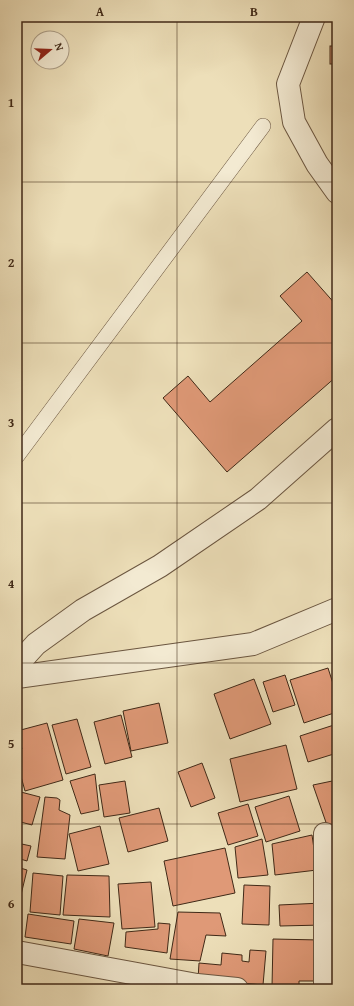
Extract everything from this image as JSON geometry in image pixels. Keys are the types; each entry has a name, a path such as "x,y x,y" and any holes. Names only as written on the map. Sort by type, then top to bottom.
{"street":[{"path":"314,17 288,84 294,122 317,164 337,192"},
{"path":"17,665 36,644 83,610 160,566 258,499 337,429"},
{"path":"17,677 253,644 337,609"},
{"path":"325,834 325,989"},
{"path":"17,952 197,985 237,989"}],"lane":[{"path":"17,456 263,126"}],"building":[{"path":"330,46 337,46 337,64 330,64"},
{"path":"307,272 337,306 337,376 227,472 163,398 188,376 210,402 302,321 280,296"},
{"path":"328,668 337,696 337,712 304,723 290,680"},
{"path":"285,675 295,705 273,712 263,682"},
{"path":"254,679 271,724 230,739 214,694"},
{"path":"159,703 168,743 131,751 123,711"},
{"path":"121,715 132,757 105,764 94,722"},
{"path":"77,719 91,767 66,774 52,725"},
{"path":"47,723 63,780 25,791 17,762 17,751 22,749 17,731"},
{"path":"337,724 337,753 308,762 300,736"},
{"path":"286,745 297,789 240,802 230,759"},
{"path":"202,763 215,798 191,807 178,772"},
{"path":"95,774 99,810 81,814 70,781"},
{"path":"337,780 337,832 330,834 313,785"},
{"path":"125,781 130,813 104,817 99,785"},
{"path":"17,791 40,797 32,825 17,821"},
{"path":"289,796 300,831 266,842 255,807"},
{"path":"45,797 57,798 60,800 59,810 70,815 65,859 37,857"},
{"path":"248,804 258,836 228,845 218,813"},
{"path":"159,808 168,841 128,852 119,818"},
{"path":"100,826 109,864 78,871 69,834"},
{"path":"312,835 317,870 275,875 272,844"},
{"path":"262,839 268,875 238,878 235,847"},
{"path":"17,843 31,846 27,861 17,858"},
{"path":"225,848 235,893 173,906 164,861"},
{"path":"17,867 27,870 20,899 17,898"},
{"path":"33,873 63,876 60,915 30,912"},
{"path":"67,875 109,876 110,917 63,915"},
{"path":"151,882 155,927 122,929 118,884"},
{"path":"244,885 270,886 269,925 242,924"},
{"path":"17,902 21,903 17,929"},
{"path":"322,903 323,925 280,926 279,905"},
{"path":"178,912 220,913 226,936 206,935 200,961 170,959"},
{"path":"28,914 74,921 71,944 25,937"},
{"path":"79,919 114,923 108,956 74,949"},
{"path":"158,923 170,924 167,953 125,947 126,932 158,929"},
{"path":"273,939 320,940 319,981 299,981 299,988 272,987"},
{"path":"250,950 266,951 263,985 198,979 199,963 221,965 222,953 242,955 242,961 249,962"}]}
